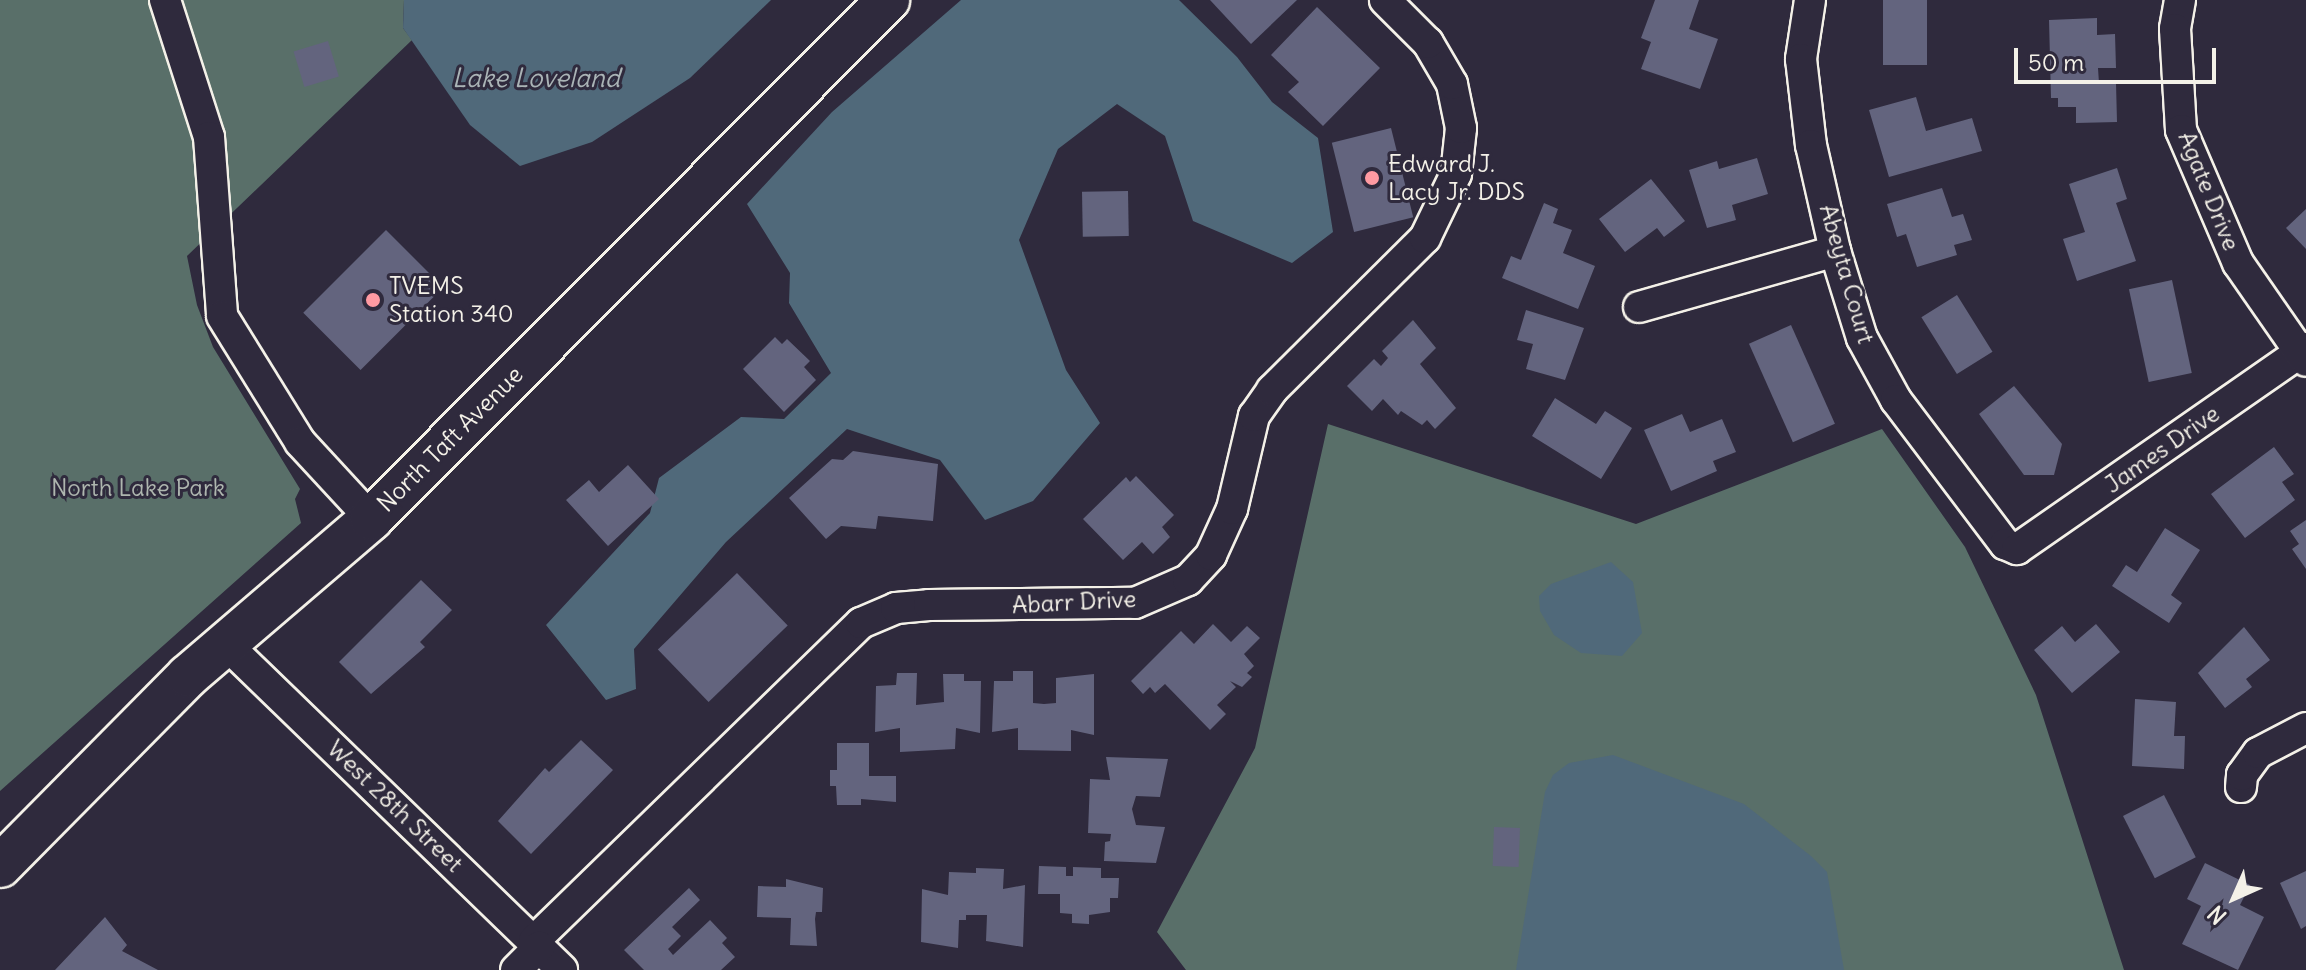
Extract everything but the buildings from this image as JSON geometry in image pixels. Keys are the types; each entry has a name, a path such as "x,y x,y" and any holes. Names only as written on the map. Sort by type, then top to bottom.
{"main road":[{"name":"North Taft Avenue","path":"0,866 226,644 371,519 888,0"}],"street":[{"path":"165,0 209,137 222,316 300,442 371,519"},
{"name":"Abarr Drive","path":"516,970 536,944 861,623 883,611 929,605 1135,603 1188,580 1211,555 1232,509 1254,416 1272,390 1425,238 1456,174 1461,128 1452,84 1428,43 1385,0"},
{"name":"Abeyta Court","path":"1810,0 1801,59 1811,145 1835,251 1862,338 1890,389 2005,544 2017,549"},
{"name":"Agate Drive","path":"2180,0 2175,29 2181,130 2238,263 2304,354"},
{"path":"1639,307 1835,251"},
{"name":"James Drive","path":"2017,549 2304,354"},
{"name":"West 28th Street","path":"226,644 562,970"},
{"path":"2241,787 2242,775 2258,753 2306,728"}],"green space":[{"name":"North Lake Park","path":"0,0 404,0 403,28 412,40 187,256 197,305 213,347 300,489 295,499 301,523 0,791"},
{"path":"1328,424 1636,524 1882,429 1965,547 2036,695 2124,970 1186,970 1157,932 1255,748"}],"water":[{"name":"Lake Loveland","path":"404,0 771,0 690,78 592,142 520,166 470,125 403,28"},
{"path":"961,0 1179,0 1237,57 1272,102 1318,138 1333,232 1292,263 1193,221 1165,136 1117,104 1058,149 1019,240 1066,370 1100,423 1033,501 985,520 940,460 847,429 726,542 634,649 636,689 606,700 546,625 650,513 659,478 741,417 784,419 831,373 789,303 790,273 747,204 832,112"},
{"path":"1611,562 1633,582 1642,633 1622,656 1581,653 1554,635 1540,611 1539,596 1551,584"},
{"path":"1613,755 1744,804 1811,856 1827,872 1844,970 1516,970 1545,792 1553,775 1569,763"}],"place":[{"name":"Edward J. Lacy Jr. DDS","path":"1372,178"},
{"name":"TVEMS Station 340","path":"373,300"}]}
